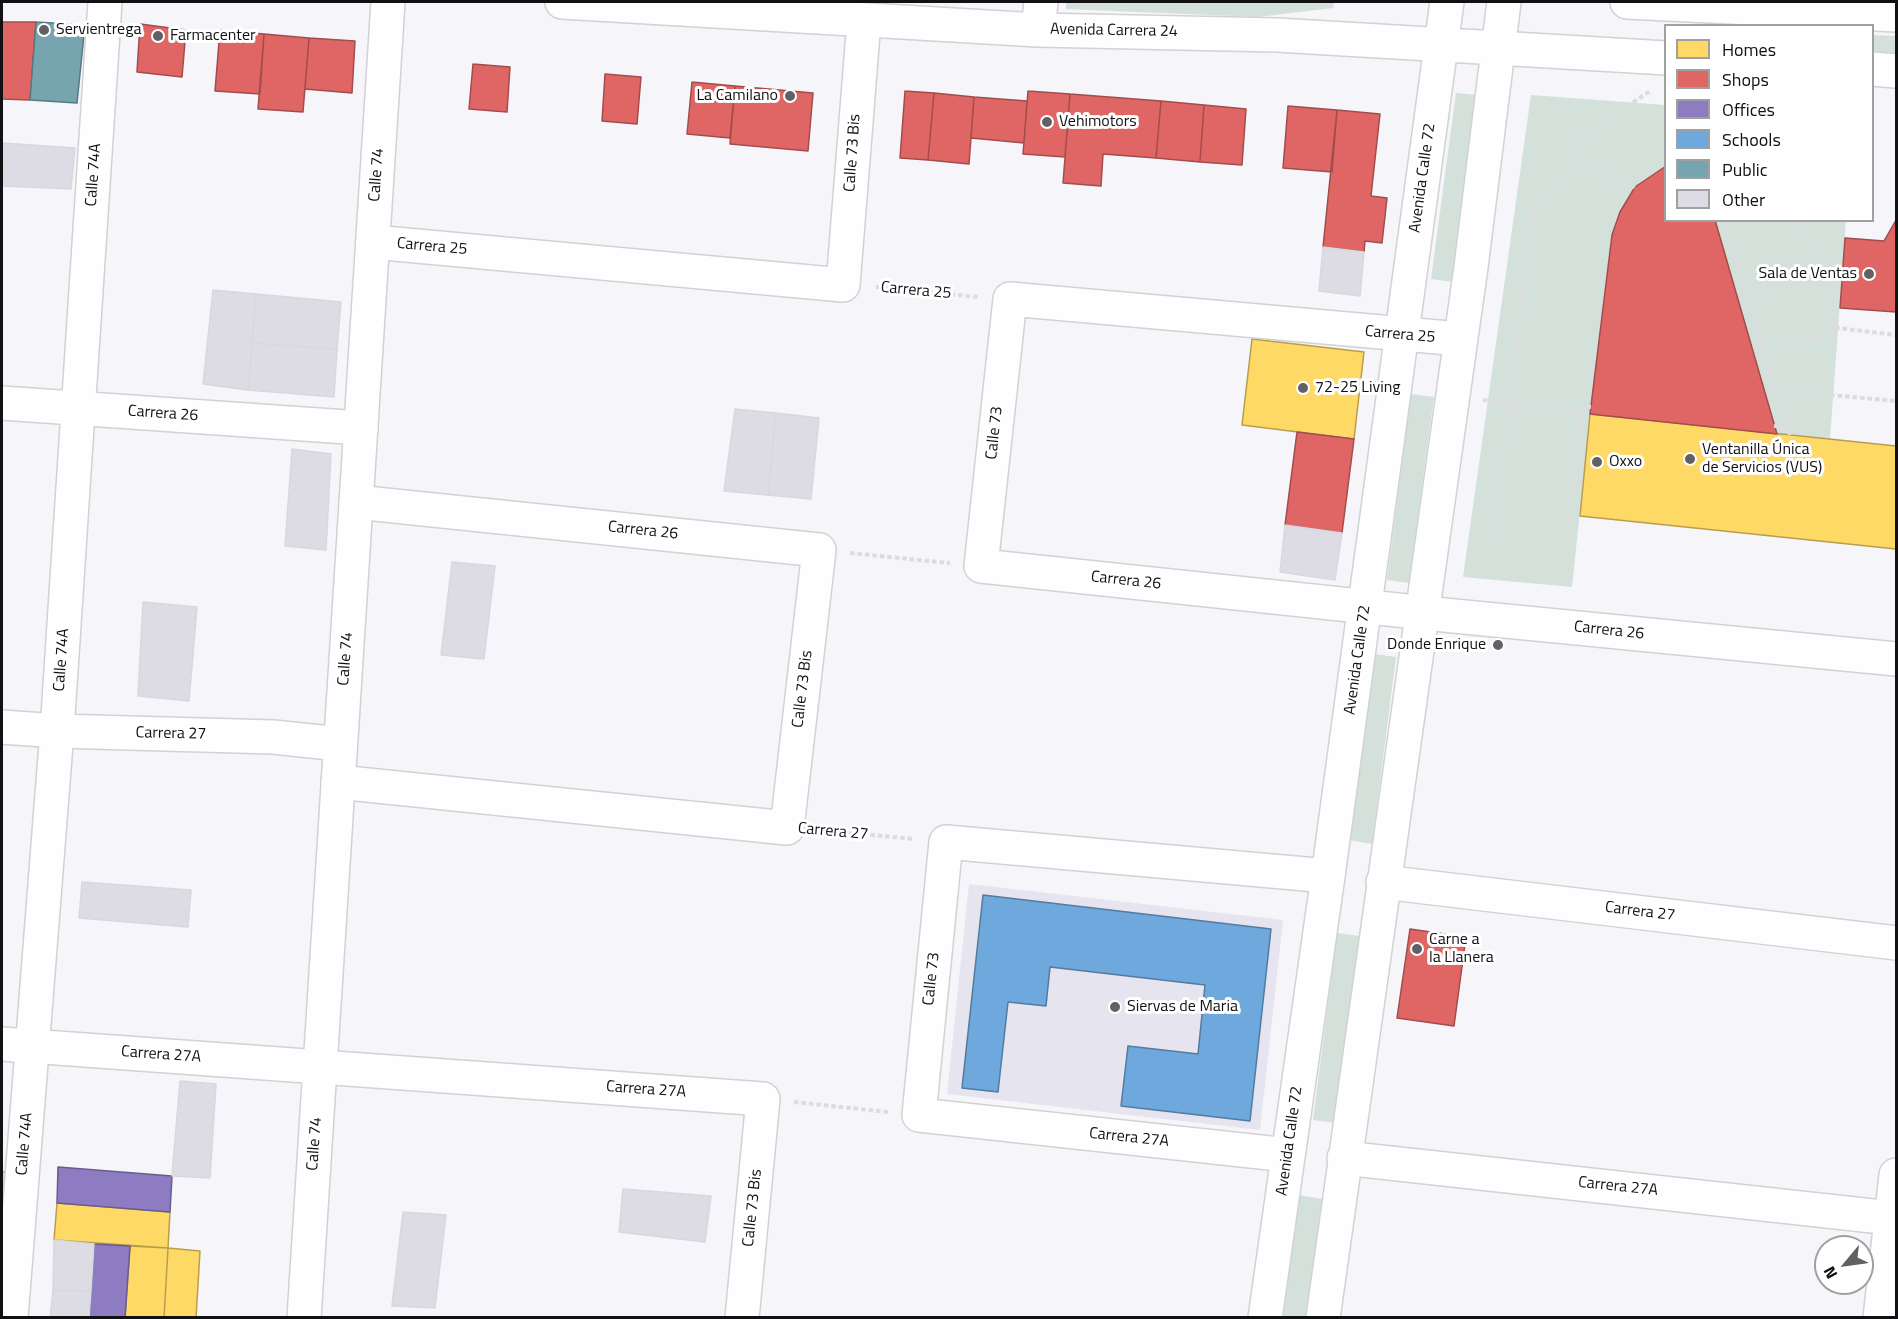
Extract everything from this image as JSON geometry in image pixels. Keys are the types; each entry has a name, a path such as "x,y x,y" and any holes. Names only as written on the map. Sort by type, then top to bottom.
{"street":[{"name":"Calle 74A","path":"11,1317 57,731 105,2"},
{"name":"Calle 74","path":"304,1317 388,2"},
{"name":"Avenida Carrera 24","path":"562,2 864,21 1040,16 1277,35 1664,58"},
{"name":"Avenida Calle 72","path":"1265,1317 1328,876 1447,2"},
{"path":"1323,1317 1460,339 1504,2"},
{"path":"1627,2 1896,15"},
{"name":"Calle 73 Bis","path":"843,285 864,21"},
{"path":"1874,69 1896,71"},
{"name":"Carrera 25","path":"373,242 843,285"},
{"name":"Carrera 25","path":"1010,299 1402,336 1460,339"},
{"name":"Calle 73","path":"981,566 1010,299"},
{"name":"Carrera 26","path":"2,403 361,428"},
{"name":"Carrera 26","path":"356,502 819,550"},
{"name":"Calle 73 Bis","path":"787,828 819,550"},
{"name":"Carrera 26","path":"981,566 1896,659"},
{"name":"Carrera 27","path":"2,727 57,731 273,737 340,744"},
{"name":"Carrera 27","path":"338,782 787,828"},
{"path":"946,842 1328,876"},
{"name":"Calle 73","path":"919,1115 946,842"},
{"name":"Carrera 27","path":"1383,882 1896,943"},
{"name":"Carrera 27A","path":"2,1044 764,1099"},
{"name":"Calle 73 Bis","path":"742,1317 764,1099"},
{"name":"Carrera 27A","path":"919,1115 1288,1155"},
{"name":"Carrera 27A","path":"1344,1158 1891,1218"},
{"path":"1880,1317 1896,1175"}],"path":[{"path":"1492,536 1534,212 1576,164 1580,138 1650,91"},
{"path":"1576,164 1635,187"},
{"path":"1724,222 1790,435"},
{"path":"1800,222 1838,328"},
{"path":"1747,297 1816,268"},
{"name":"Carrera 25","path":"843,285 1010,299"},
{"path":"1766,358 1838,328 1896,335"},
{"path":"1776,390 1896,401"},
{"path":"1482,400 1581,414"},
{"path":"1567,544 1581,406 1591,407"},
{"path":"1774,426 1788,428"},
{"path":"819,550 981,566"},
{"name":"Carrera 27","path":"787,828 946,842"},
{"path":"764,1099 919,1115"}],"shaded area":[{"path":"1066,2 1334,2 1333,8 1258,17 1066,9"},
{"path":"1874,35 1896,36 1896,57 1874,55"},
{"path":"1456,93 1478,95 1454,282 1431,279"},
{"path":"1531,95 1664,105 1664,167 1635,187 1620,212 1612,235 1572,587 1463,577"},
{"path":"1715,222 1846,222 1830,439 1777,434"},
{"path":"1411,394 1434,397 1409,583 1387,580"},
{"path":"1374,654 1396,657 1372,844 1349,840"},
{"name":"Siervas de Maria","path":"969,884 1283,920 1260,1130 947,1094"},
{"path":"1337,933 1360,936 1335,1123 1313,1120"},
{"path":"1299,1195 1322,1199 1306,1317 1283,1318"}],"building: Homes":[{"name":"72-25 Living","path":"1252,339 1364,352 1354,439 1242,425"},
{"path":"1590,414 1896,446 1896,549 1580,516"},
{"path":"2,1172 7,1172 2,1208"},
{"path":"57,1203 170,1212 168,1248 54,1240"},
{"path":"130,1246 168,1248 164,1318 125,1318"},
{"path":"168,1248 200,1251 196,1318 164,1318"}],"building: Shops":[{"path":"2,22 36,22 30,100 2,99"},
{"path":"140,24 186,30 182,77 137,72"},
{"path":"220,30 264,34 260,94 215,91"},
{"path":"264,34 309,38 303,112 258,109"},
{"path":"309,38 355,41 352,93 305,89"},
{"path":"473,64 510,67 507,112 469,109"},
{"path":"605,74 641,77 637,124 602,121"},
{"path":"692,82 735,86 730,138 687,134"},
{"path":"735,86 813,93 808,151 730,144"},
{"path":"905,91 934,93 928,160 900,158"},
{"name":"Vehimotors","path":"1028,91 1070,94 1065,157 1023,154"},
{"path":"934,93 974,97 969,164 928,160"},
{"path":"1070,94 1161,101 1156,158 1103,154 1101,186 1063,183"},
{"path":"974,97 1027,101 1024,143 971,138"},
{"path":"1161,101 1204,105 1200,162 1156,158"},
{"path":"1204,105 1246,109 1242,165 1200,162"},
{"path":"1288,106 1337,110 1332,172 1283,168"},
{"path":"1337,110 1380,114 1371,196 1387,198 1382,243 1365,241 1364,252 1323,247"},
{"path":"1664,167 1664,222 1716,222 1777,434 1590,414 1612,235 1620,212 1635,187"},
{"name":"Sala de Ventas","path":"1896,220 1896,312 1840,308 1845,238 1884,241"},
{"path":"1297,432 1354,439 1342,533 1285,525"},
{"path":"1410,929 1466,937 1454,1026 1397,1018"}],"building: Offices":[{"path":"58,1167 172,1176 170,1212 57,1203"},
{"path":"94,1244 130,1246 125,1318 89,1318"}],"building: Schools":[{"path":"983,895 1271,929 1250,1121 1121,1106 1128,1046 1198,1054 1205,985 1050,967 1046,1006 1008,1002 998,1092 962,1088"}],"building: Public":[{"path":"36,22 85,25 77,103 30,100"}],"building: Other":[{"path":"2,143 75,148 71,189 2,186"},
{"path":"1323,247 1364,252 1360,296 1319,291"},
{"path":"213,290 256,294 248,390 203,384"},
{"path":"256,294 341,302 337,349 252,343"},
{"path":"252,343 337,349 334,397 248,390"},
{"path":"735,409 776,413 768,495 724,491"},
{"path":"776,413 819,418 811,499 768,495"},
{"path":"292,449 331,454 326,550 285,546"},
{"path":"1285,525 1342,533 1335,580 1280,572"},
{"path":"452,562 495,566 484,659 441,655"},
{"path":"143,602 197,607 189,701 138,696"},
{"path":"82,882 191,890 188,927 79,918"},
{"path":"180,1081 216,1084 210,1178 172,1176"},
{"path":"623,1189 711,1196 705,1242 619,1232"},
{"path":"403,1212 446,1215 435,1308 392,1306"},
{"path":"54,1240 94,1244 91,1291 53,1290"},
{"path":"53,1290 91,1291 89,1318 50,1318"}],"place":[{"name":"Servientrega","path":"44,30"},
{"name":"Farmacenter","path":"158,36"},
{"name":"La Camilano","path":"790,96"},
{"name":"Vehimotors","path":"1047,122"},
{"name":"Sala de Ventas","path":"1869,274"},
{"name":"72-25 Living","path":"1303,388"},
{"name":"Ventanilla Única de Servicios (VUS)","path":"1690,459"},
{"name":"Oxxo","path":"1597,462"},
{"name":"Donde Enrique","path":"1498,645"},
{"name":"Carne a la Llanera","path":"1417,949"},
{"name":"Siervas de Maria","path":"1115,1007"}]}
